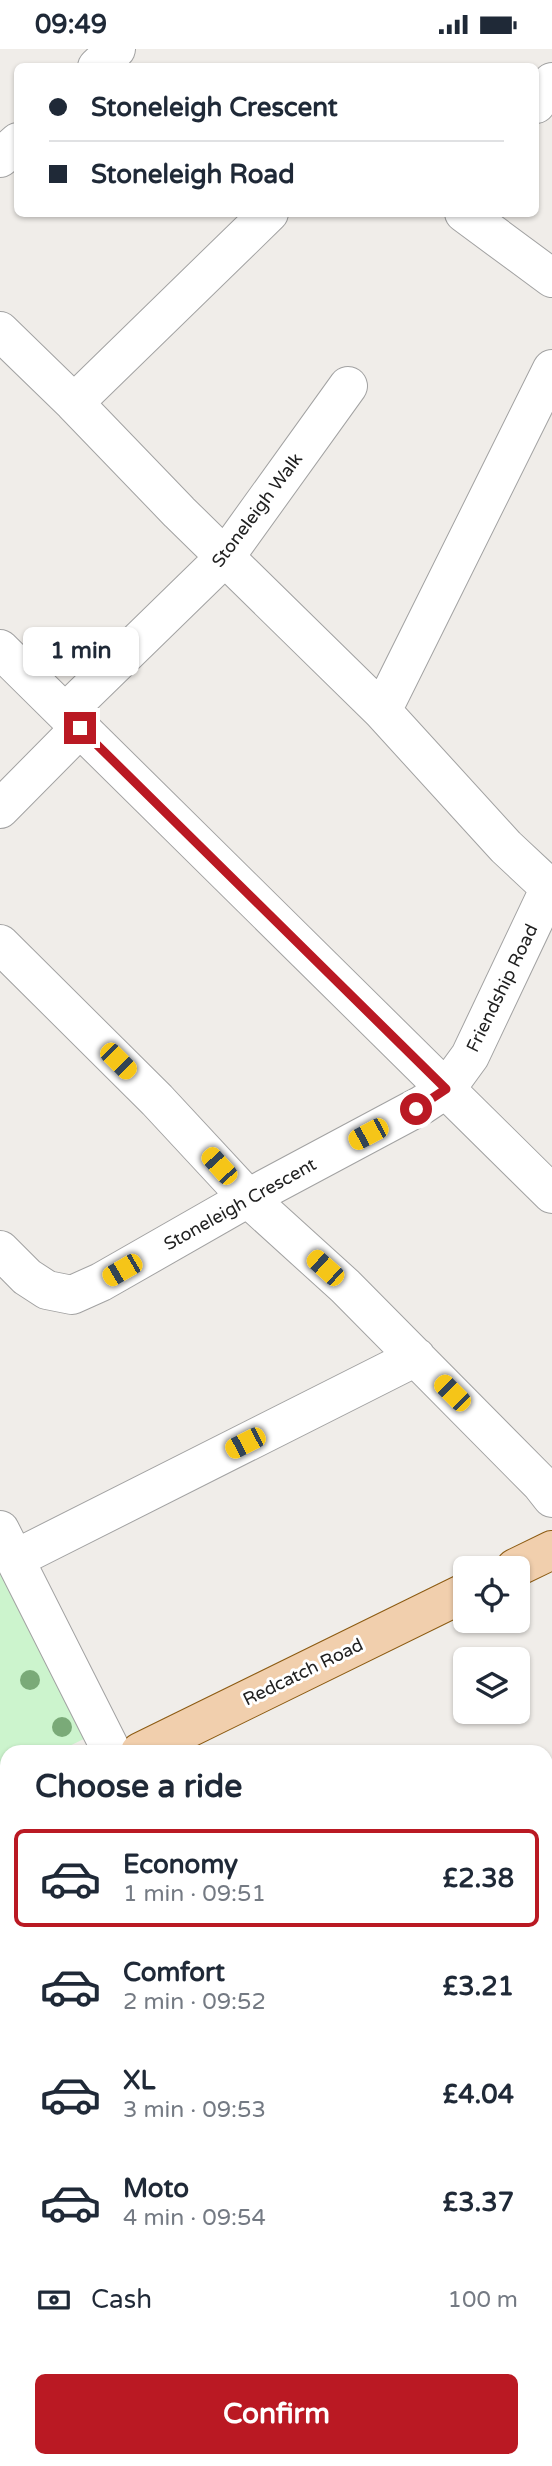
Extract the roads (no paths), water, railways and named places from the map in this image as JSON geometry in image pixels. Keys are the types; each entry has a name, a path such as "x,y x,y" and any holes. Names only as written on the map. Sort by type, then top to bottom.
{"main road":[{"path":"530,1561 552,1550"},
{"name":"Redcatch Road","path":"154,1745 453,1598"}],"street":[{"path":"101,63 116,49"},
{"path":"539,100 552,82"},
{"path":"0,158 14,146"},
{"path":"74,403 265,217"},
{"path":"469,217 552,278"},
{"path":"0,331 382,711 506,847 551,886"},
{"path":"382,711 552,369"},
{"name":"Stoneleigh Walk","path":"0,809 73,721 225,557 348,386"},
{"path":"0,649 552,1194"},
{"name":"Friendship Road","path":"446,1089 470,1056 551,886"},
{"path":"0,944 157,1100 248,1198 345,1286 552,1498"},
{"name":"Stoneleigh Crescent","path":"0,1250 27,1277 47,1290 72,1295 101,1282 248,1198 416,1109 446,1089"},
{"path":"108,1745 8,1544 416,1357"}]}
